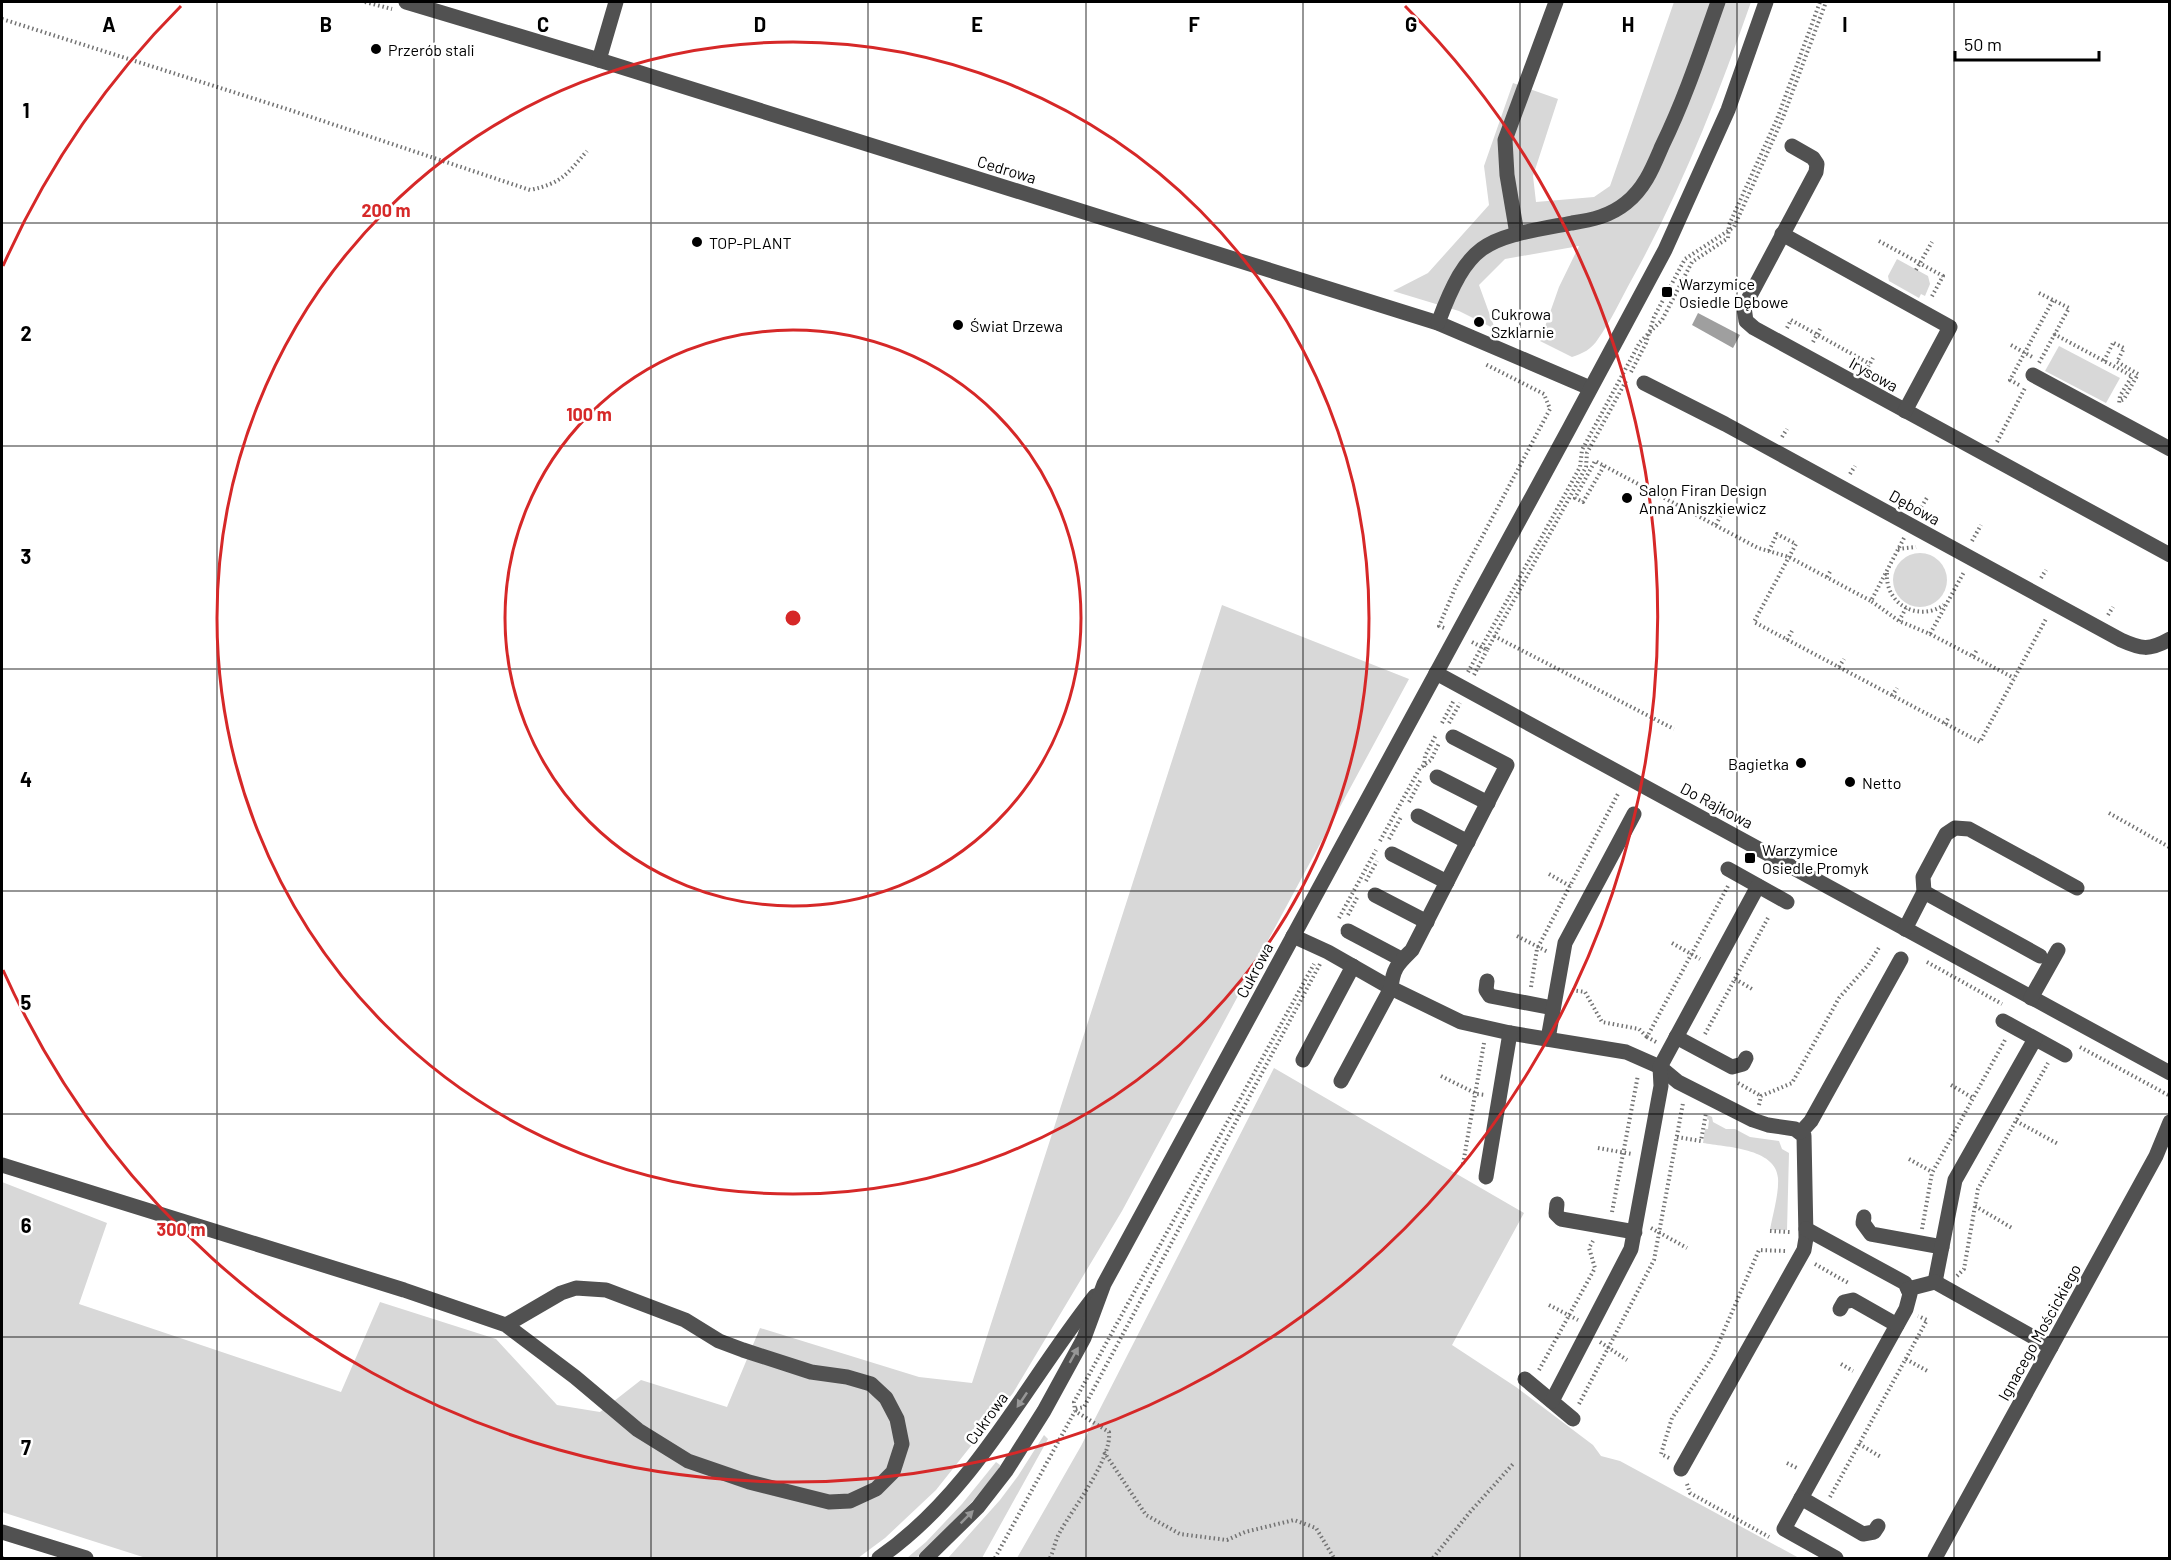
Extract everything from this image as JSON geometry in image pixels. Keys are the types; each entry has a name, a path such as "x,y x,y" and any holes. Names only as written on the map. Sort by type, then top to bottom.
{"street":[{"name":"Cedrowa","path":"406,2 599,60 1438,323 1590,388"},
{"path":"599,60 616,2"},
{"path":"1517,234 1506,163 1505,140 1556,2"},
{"path":"1438,323 1454,283 1470,258 1482,247 1503,237 1598,218 1619,208 1636,193 1648,176 1672,125 1718,2"},
{"name":"Cukrowa","path":"926,1558 978,1507 996,1485 1018,1452 1084,1338 1104,1284 1660,259 1728,110 1766,2"},
{"name":"Irysowa","path":"1792,146 1813,158 1817,164 1816,172 1744,307 1746,321 1754,328 2169,555"},
{"path":"1782,234 1950,327 1905,411"},
{"path":"2029,373 2169,449"},
{"name":"Dębowa","path":"1644,383 1725,424 2135,646 2146,649 2160,645 2169,639"},
{"name":"Do Rajkowa","path":"1437,673 2169,1073"},
{"path":"1341,1082 1391,988 1392,976 1401,959 1412,950 1508,765 1446,736"},
{"path":"1437,777 1488,803"},
{"path":"1409,812 1468,842"},
{"path":"1548,1039 1565,942 1634,814"},
{"path":"1905,929 1924,892 1923,877 1946,834 1955,828 1969,829 2077,888"},
{"path":"1386,851 1447,882"},
{"path":"1728,869 1788,902"},
{"path":"1552,1401 1629,1256 1660,1086 1660,1067 1758,886"},
{"path":"1370,890 1427,922"},
{"path":"1924,892 2040,956"},
{"path":"1342,926 1401,959"},
{"path":"1293,936 1461,1022 1510,1038 1548,1039 1626,1052 1660,1067 1678,1082 1755,1121 1801,1132 1806,1142 1797,1229 1804,1250 1682,1468"},
{"path":"2031,998 2058,950"},
{"path":"1801,1132 1811,1121 1901,959"},
{"path":"1303,1060 1353,966"},
{"path":"1487,981 1486,990 1490,996 1553,1008"},
{"path":"2003,1021 2065,1055"},
{"path":"1678,1031 1732,1067 1743,1064 1746,1058"},
{"path":"1486,1177 1510,1038"},
{"path":"1941,1285 1942,1247 1955,1180 2035,1039"},
{"name":"Ignacego Mościckiego","path":"1935,1558 2156,1156 2169,1122"},
{"path":"2,1165 404,1290 506,1325 574,1377 638,1431 688,1461 749,1482 829,1502 850,1501 876,1489 893,1472 902,1444 897,1419 886,1398 871,1384 847,1377 811,1372 743,1350 719,1341 685,1320 606,1290 576,1288 561,1293 506,1325"},
{"path":"1557,1204 1556,1214 1561,1219 1636,1225"},
{"path":"1864,1217 1863,1223 1871,1234 1942,1247"},
{"path":"1797,1229 1905,1283 1908,1288 1909,1301 1906,1309 1784,1529 1836,1558"},
{"name":"Cukrowa","path":"879,1558 929,1515 980,1458 1073,1324 1104,1284"},
{"path":"1908,1288 1941,1285 2051,1347"},
{"path":"1840,1309 1844,1302 1853,1300 1897,1325"},
{"path":"1528,1382 1574,1419"},
{"path":"1801,1498 1863,1534 1874,1532 1878,1526"},
{"path":"2,1532 86,1558"}],"path":[{"path":"1370,890 1386,851 1409,812 1424,773 1425,756 1580,467 1582,450 1640,342 1662,320 1692,262 1728,237 1729,225 1777,119 1820,2"},
{"path":"2,19 290,110 530,190 551,185 567,174 587,151"},
{"path":"1879,241 1943,276 1923,312"},
{"path":"1916,270 1932,242"},
{"path":"2039,293 2069,308 2029,373 2019,385 2010,380 2052,300"},
{"path":"1785,332 1791,321 1869,366 1873,358"},
{"path":"1816,337 1820,329"},
{"path":"2054,334 2132,376 2111,418"},
{"path":"2104,361 2114,342 2124,348 2116,362 2138,374 2124,399 2120,401"},
{"path":"1989,457 2029,373 2033,357 2011,345"},
{"path":"1604,466 1583,502 1575,498 1583,478 1595,461 1758,548 1789,557 1871,601 1899,621 1930,634 2014,678"},
{"path":"1682,506 1684,501"},
{"path":"1716,525 1723,511"},
{"path":"1871,601 1911,525"},
{"path":"1768,551 1777,534 1796,544 1754,622 1980,742 2055,604"},
{"path":"1930,634 1971,558"},
{"path":"1827,577 1831,570"},
{"path":"1888,570 1890,591 1906,608 1912,611 1929,611 1943,606 1948,601"},
{"path":"1899,621 1906,608"},
{"path":"1787,640 1792,631"},
{"path":"1494,636 1674,729"},
{"path":"1342,926 1420,768 1431,760 1446,736 1464,687 1487,650"},
{"path":"1973,656 1977,650"},
{"path":"1839,667 1844,659"},
{"path":"1892,696 1897,688"},
{"path":"1945,724 1949,717"},
{"path":"1549,874 1571,884 1619,792"},
{"path":"2109,813 2169,847 2169,845"},
{"path":"1342,926 1359,895"},
{"path":"1678,1031 1703,1038 1769,916"},
{"path":"1517,936 1538,947"},
{"path":"1672,943 1714,967"},
{"path":"1755,1121 1761,1096 1792,1083 1839,998 1868,965 1880,946"},
{"path":"995,1558 1076,1410 1084,1407 1325,951"},
{"path":"1050,1558 1058,1535 1094,1477 1110,1440 1109,1432 1076,1410 1074,1402 1325,951"},
{"path":"1735,979 1752,989"},
{"path":"1556,988 1586,992 1602,1022 1639,1029 1648,1038 1642,1059"},
{"path":"1463,1164 1485,1039 1510,1038"},
{"path":"1941,1285 1964,1269 1978,1189 2048,1063"},
{"path":"1660,1086 1638,1071 1612,1214 1636,1225 1655,1228 1687,1248"},
{"path":"1441,1077 1477,1094 1500,1098"},
{"path":"1951,1085 1974,1098"},
{"path":"1677,1137 1701,1141 1706,1109 1715,1113"},
{"path":"2016,1121 2058,1144"},
{"path":"1598,1148 1648,1157"},
{"path":"1909,1159 1932,1173"},
{"path":"1975,1206 2012,1228"},
{"path":"1770,1232 1797,1229"},
{"path":"1791,1242 1797,1229"},
{"path":"1528,1382 1569,1316 1595,1268 1589,1248 1597,1235"},
{"path":"1772,1533 1769,1537 1690,1493 1682,1468 1661,1454 1672,1418 1713,1356 1759,1250 1791,1251"},
{"path":"1549,1305 1569,1316 1627,1360"},
{"path":"1822,1510 1927,1320 1906,1309"},
{"path":"1906,1359 1929,1372"},
{"path":"1859,1444 1881,1457"},
{"path":"1104,1452 1146,1515 1180,1534 1227,1540 1245,1532 1294,1520 1316,1528 1334,1558"},
{"path":"1433,1558 1513,1464"}],"shaded area":[{"path":"1674,2 1751,2 1712,108 1667,212 1616,310 1593,346 1572,357 1540,341 1559,287 1579,246 1505,259 1479,285 1495,329 1459,311 1393,291 1428,273 1489,205 1484,166 1513,83 1558,99 1533,176 1536,202 1594,197 1610,186"},
{"path":"1897,259 1928,276 1930,284 1925,296 1921,294 1919,298 1889,281 1888,276"},
{"path":"1698,313 1740,335 1733,348 1692,325"},
{"path":"2059,346 2120,378 2106,403 2045,371"},
{"path":"1920,553 1930,555 1939,561 1945,570 1947,580 1945,590 1939,599 1930,605 1920,607 1910,605 1901,599 1895,590 1893,580 1895,570 1901,561 1910,555"},
{"path":"1222,605 1409,679 1122,1211 1013,1393 936,1490 885,1538 858,1558 146,1558 2,1512 2,1182 107,1223 79,1304 341,1392 380,1302 496,1339 557,1405 600,1412 641,1380 727,1407 760,1328 919,1377 972,1383"},
{"path":"1274,1068 1524,1213 1452,1345 1516,1387 1593,1445 1601,1456 1620,1461 1799,1558 1017,1558 1081,1446"},
{"path":"1708,1115 1712,1117 1713,1122 1726,1129 1735,1129 1750,1137 1779,1141 1782,1149 1789,1153 1787,1230 1770,1230 1778,1190 1775,1168 1769,1160 1748,1151 1703,1143 1705,1129 1708,1129"},
{"path":"1044,1435 1048,1439 982,1558 948,1558 1000,1500"},
{"path":"996,1462 1000,1465 999,1469 960,1515 916,1558 907,1558 926,1542 962,1504"}],"place":[{"name":"Przerób stali","path":"376,49"},
{"name":"TOP-PLANT","path":"697,242"},
{"name":"Warzymice Osiedle Dębowe","path":"1667,292"},
{"name":"Cukrowa Szklarnie","path":"1479,322"},
{"name":"Świat Drzewa","path":"958,325"},
{"name":"Salon Firan Design Anna Aniszkiewicz","path":"1627,498"},
{"name":"Bagietka","path":"1801,763"},
{"name":"Netto","path":"1850,782"},
{"name":"Warzymice Osiedle Promyk","path":"1750,858"}]}
